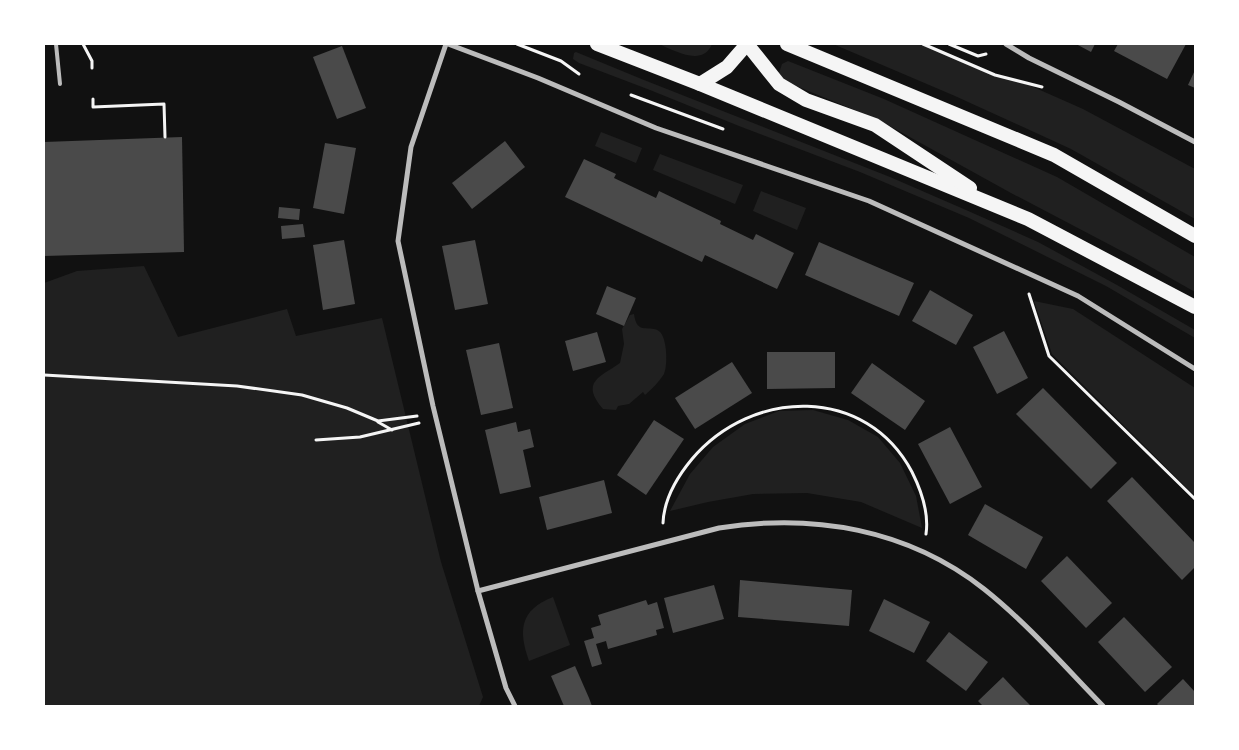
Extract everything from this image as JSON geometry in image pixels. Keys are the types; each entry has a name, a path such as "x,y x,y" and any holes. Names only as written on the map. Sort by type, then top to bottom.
{"highway":[{"path":"597,44 700,84 1028,219 1195,307"},
{"path":"700,84 727,67 747,44 779,84 806,100 875,125 998,206"},
{"path":"788,44 1054,155 1195,236"}],"street":[{"path":"516,706 506,688 478,591 436,416 398,241 411,147 447,44 538,78 656,128 869,201 1078,296 1195,369"},
{"path":"1006,44 1029,58 1195,142"},
{"path":"478,591 719,528 746,524 802,522 857,530 884,537 922,552 960,572 983,588 1004,606 1103,706"}],"lane":[{"path":"56,44 60,84"}],"path":[{"path":"82,44 92,62 92,68"},
{"path":"923,44 995,75 1036,84 1044,88"},
{"path":"949,44 978,56 986,54"},
{"path":"93,99 93,107 164,104 165,138"},
{"path":"1031,275 1026,285 1049,356 1195,499"},
{"path":"44,375 237,386 302,395 347,408 378,421 392,430"},
{"path":"663,542 664,511 672,488 684,468 700,449 719,434 761,412 785,406 808,405 832,408 854,416 874,428 897,449 918,483 924,506 927,529 922,552"},
{"path":"378,421 436,416"},
{"path":"316,440 360,437 392,430 436,416"}],"shaded area":[{"path":"659,44 712,44 708,51 702,55 695,56 680,53"},
{"path":"833,44 925,44 973,67 1031,86 1083,109 1195,169 1195,219 1071,149 955,96"},
{"path":"576,52 890,177 1038,242 1195,330 1195,338 1106,286 969,218 860,172 579,63 573,59"},
{"path":"788,61 884,99 1057,177 1195,257 1195,292 879,120 784,81 779,73 782,64"},
{"path":"601,132 642,148 636,163 595,146"},
{"path":"660,154 743,185 735,204 653,170"},
{"path":"761,191 806,208 797,230 753,211"},
{"path":"144,266 178,337 287,309 296,336 382,318 441,562 483,697 479,706 44,706 44,283 77,271"},
{"path":"1034,301 1073,309 1195,388 1195,496 1052,354"},
{"path":"634,314 638,325 656,330 662,335 666,352 664,374 645,395 643,392 629,404 618,406 616,410 603,409 596,400 593,386 595,381 620,363 624,344 622,329 630,315"},
{"path":"813,410 848,420 878,437 900,463 916,496 922,528 861,502 807,493 753,494 670,511 690,474 713,447 745,424 779,411"},
{"path":"553,597 570,645 529,661 523,640 524,622 534,608"}],"building":[{"path":"1076,44 1095,44 1091,52"},
{"path":"1118,44 1186,44 1167,79 1114,51"},
{"path":"342,46 366,108 337,119 313,57"},
{"path":"1195,70 1195,88 1188,85"},
{"path":"182,137 184,252 44,256 44,142"},
{"path":"505,141 525,167 472,209 452,183"},
{"path":"325,143 356,148 344,214 313,208"},
{"path":"584,159 616,174 614,178 656,198 659,191 721,221 720,224 753,240 756,234 794,253 777,289 705,255 702,262 565,197"},
{"path":"279,207 300,209 299,220 278,218"},
{"path":"303,224 305,237 282,239 281,226"},
{"path":"344,240 355,304 323,310 313,245"},
{"path":"475,240 488,304 455,310 442,246"},
{"path":"819,242 914,283 899,316 805,275"},
{"path":"607,286 636,298 624,326 596,314"},
{"path":"930,290 973,315 956,345 912,321"},
{"path":"1004,331 1028,378 997,394 973,347"},
{"path":"597,332 606,362 573,371 565,341"},
{"path":"499,343 513,408 481,415 466,350"},
{"path":"767,352 835,352 835,388 767,389"},
{"path":"732,362 752,393 695,429 675,398"},
{"path":"872,363 925,401 905,430 851,393"},
{"path":"1043,388 1117,463 1091,489 1016,414"},
{"path":"654,420 684,439 646,495 617,475"},
{"path":"516,422 518,432 530,429 534,447 523,450 531,487 500,494 485,430"},
{"path":"950,427 982,487 950,504 918,444"},
{"path":"1132,477 1195,543 1195,567 1182,580 1107,501"},
{"path":"604,480 612,513 547,530 539,497"},
{"path":"985,504 1043,537 1026,569 968,535"},
{"path":"1067,556 1112,603 1086,628 1041,581"},
{"path":"740,580 852,590 849,626 738,617"},
{"path":"714,585 724,619 673,633 664,598"},
{"path":"884,599 930,622 914,653 869,631"},
{"path":"646,600 648,605 657,602 664,628 656,630 657,635 608,649 606,641 596,644 602,664 592,667 584,641 594,638 591,628 601,625 598,615"},
{"path":"1124,617 1172,667 1145,692 1098,642"},
{"path":"949,632 988,662 966,691 926,661"},
{"path":"575,666 592,706 564,706 551,676"},
{"path":"1003,677 1031,706 983,706 978,701"},
{"path":"1183,679 1195,692 1195,706 1159,706 1157,704"}]}
